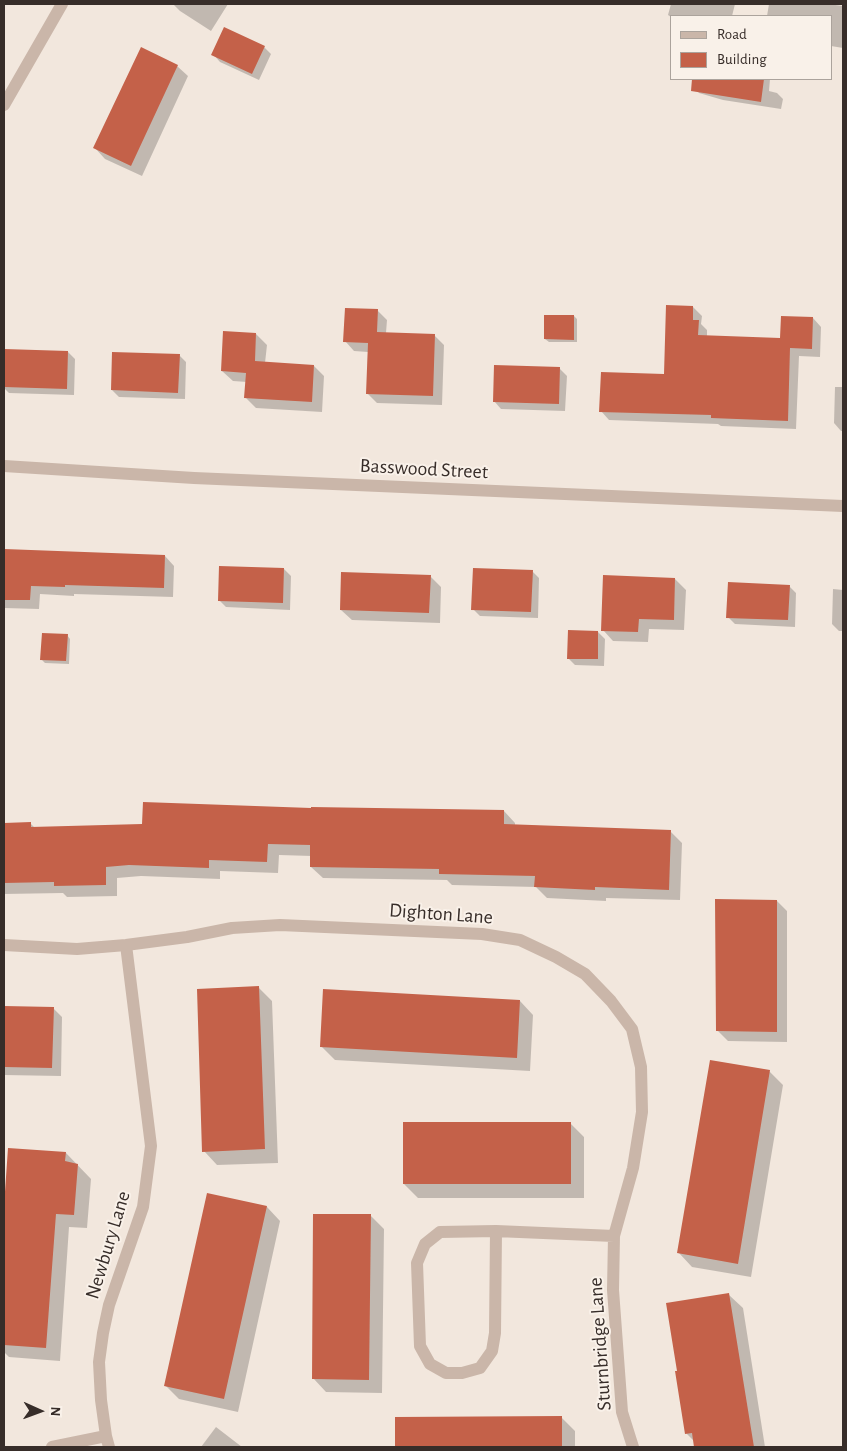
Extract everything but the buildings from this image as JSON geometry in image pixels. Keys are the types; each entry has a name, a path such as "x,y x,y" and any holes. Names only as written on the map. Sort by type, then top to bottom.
{"street":[{"path":"4,105 62,4"},
{"name":"Basswood Street","path":"4,466 204,478 843,506"},
{"name":"Dighton Lane","path":"4,945 77,949 187,937 232,928 280,925 482,934 520,940 556,957 585,974 611,1001 632,1029 641,1067 642,1112 633,1168 614,1236"},
{"name":"Newbury Lane","path":"108,1442 101,1400 100,1362 103,1333 109,1304 143,1207 151,1146 126,945"},
{"path":"496,1231 495,1333 492,1351 480,1368 462,1373 446,1373 430,1364 420,1346 417,1263 424,1244 440,1232 496,1231 614,1236"},
{"name":"Sturnbridge Lane","path":"614,1236 613,1290 622,1412 633,1447"},
{"path":"52,1447 108,1442"}]}
